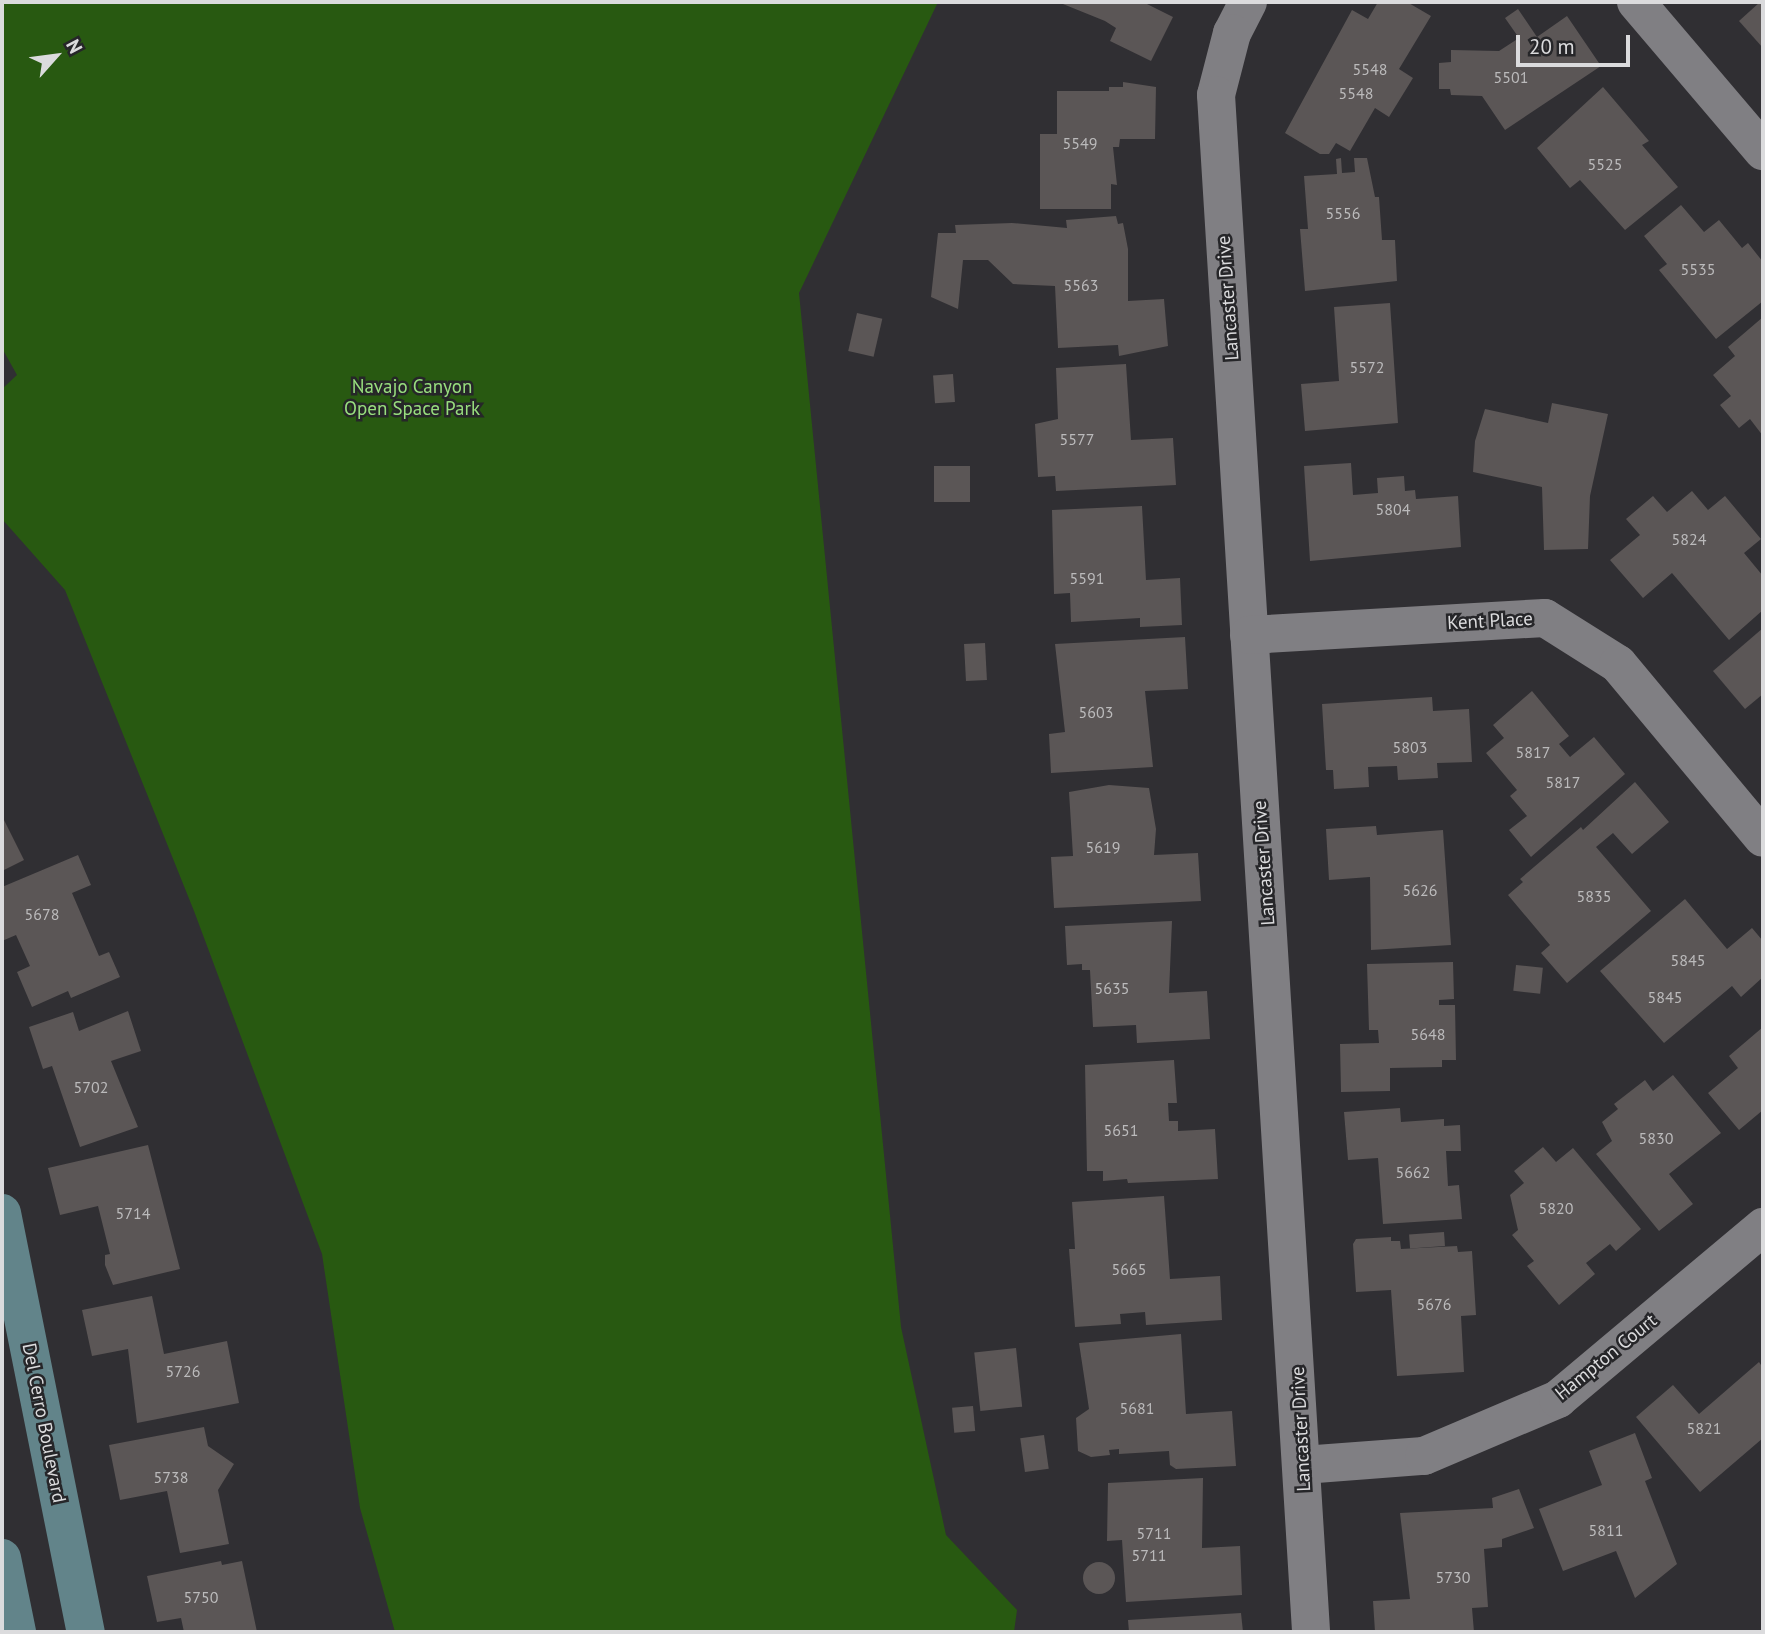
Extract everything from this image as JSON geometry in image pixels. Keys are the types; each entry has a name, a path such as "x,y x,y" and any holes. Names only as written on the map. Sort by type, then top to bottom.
{"street":[{"name":"Lancaster Drive","path":"1248,2 1229,43 1216,95 1303,1465 1311,1632"},
{"path":"1636,2 1763,151"},
{"name":"Kent Place","path":"1249,635 1545,618 1618,664 1763,838"},
{"name":"Del Cerro Boulevard","path":"2,1213 86,1632"},
{"name":"Hampton Court","path":"1303,1465 1424,1456 1558,1399 1763,1227"},
{"path":"2,1558 17,1632"}],"green space":[{"name":"Navajo Canyon Open Space Park","path":"2,2 938,2 799,293 901,1327 946,1535 1017,1610 1014,1632 395,1632 360,1508 322,1254 194,911 65,590 2,519 2,389 17,375 2,348"}],"building":[{"path":"1058,2 1143,2 1173,17 1151,61 1110,41 1116,28 1105,21"},
{"path":"1378,2 1407,2 1431,16 1399,69 1413,78 1389,117 1375,108 1350,151 1336,143 1329,154 1320,154 1285,133 1352,10 1368,19"},
{"path":"1763,2 1763,48 1739,21"},
{"path":"1518,9 1537,37 1567,16 1601,66 1505,130 1482,96 1451,95 1450,89 1439,89 1439,63 1451,62 1451,50 1499,51 1519,38 1505,18"},
{"path":"1123,82 1156,87 1155,139 1120,139 1119,147 1113,147 1117,185 1111,184 1111,209 1040,209 1040,134 1057,134 1057,91 1109,91 1109,87 1123,87"},
{"path":"1603,87 1649,141 1642,145 1678,187 1625,230 1580,180 1570,188 1537,148"},
{"path":"1341,158 1342,173 1355,172 1354,158 1367,158 1375,197 1379,197 1382,240 1395,240 1397,281 1305,291 1300,229 1308,229 1304,176 1337,174 1336,159"},
{"path":"1681,205 1704,232 1719,220 1742,248 1748,243 1763,262 1763,301 1716,339 1659,270 1667,264 1644,236"},
{"path":"1116,216 1118,224 1123,223 1128,249 1128,301 1164,299 1168,346 1119,356 1118,345 1058,348 1055,286 1013,284 988,260 963,260 958,309 931,297 938,233 956,233 955,225 1012,223 1067,228 1066,220"},
{"path":"1390,303 1398,423 1305,431 1301,384 1339,381 1334,307"},
{"path":"857,313 882,319 874,357 848,351"},
{"path":"1763,317 1763,436 1750,419 1739,428 1720,405 1731,396 1713,375 1735,356 1728,347"},
{"path":"1126,364 1131,440 1173,438 1176,485 1056,491 1055,476 1038,477 1035,424 1058,419 1056,368"},
{"path":"953,374 955,402 935,403 933,375"},
{"path":"1552,403 1608,414 1590,496 1588,549 1544,550 1542,487 1473,472 1475,441 1485,409 1548,423"},
{"path":"1351,463 1353,495 1378,493 1377,478 1404,476 1405,491 1415,490 1416,499 1458,496 1461,547 1310,561 1304,466"},
{"path":"934,466 970,466 970,502 934,502"},
{"path":"1692,491 1708,510 1725,496 1761,539 1744,553 1763,576 1763,610 1729,640 1672,573 1643,598 1610,560 1640,535 1626,519 1653,496 1667,512"},
{"path":"1142,506 1146,580 1180,578 1182,625 1140,627 1140,618 1071,622 1070,593 1054,594 1052,510"},
{"path":"1763,628 1763,694 1745,709 1713,671"},
{"path":"1185,637 1188,689 1145,691 1153,767 1051,773 1049,734 1065,732 1055,644"},
{"path":"985,643 987,680 966,681 964,644"},
{"path":"1532,691 1569,736 1559,744 1570,757 1594,737 1625,774 1531,857 1509,830 1527,816 1510,796 1517,790 1486,753 1504,738 1493,725"},
{"path":"1432,697 1433,711 1469,709 1472,762 1437,763 1438,778 1398,780 1397,766 1368,767 1369,787 1334,789 1333,770 1326,770 1322,704"},
{"path":"1635,782 1669,822 1632,854 1613,833 1596,847 1651,911 1567,983 1541,953 1550,945 1508,895 1523,882 1520,879 1581,827 1583,830"},
{"path":"1109,785 1149,788 1156,829 1154,855 1198,853 1201,901 1054,908 1051,857 1073,856 1069,792"},
{"path":"2,816 24,860 2,871"},
{"path":"1376,826 1377,835 1443,830 1451,945 1371,950 1370,877 1329,880 1326,829"},
{"path":"78,855 91,885 72,893 99,956 109,952 120,977 71,998 68,991 32,1007 17,972 30,966 16,935 2,941 2,887"},
{"path":"1685,899 1727,949 1752,928 1763,941 1763,977 1741,997 1732,986 1664,1043 1600,971"},
{"path":"1172,921 1169,993 1207,991 1210,1039 1137,1043 1136,1025 1093,1027 1090,970 1082,970 1082,964 1067,965 1065,926"},
{"path":"1453,962 1454,999 1439,1000 1439,1005 1455,1005 1456,1060 1442,1060 1442,1067 1390,1068 1390,1091 1341,1092 1340,1044 1379,1043 1378,1030 1369,1030 1367,964"},
{"path":"1516,965 1543,968 1540,994 1513,991"},
{"path":"128,1011 141,1051 111,1061 138,1127 80,1147 52,1066 43,1069 29,1027 73,1012 79,1031"},
{"path":"1763,1027 1763,1110 1739,1130 1708,1093 1738,1068 1729,1056"},
{"path":"1174,1060 1177,1103 1168,1103 1169,1121 1178,1121 1178,1131 1215,1129 1218,1179 1128,1183 1127,1179 1103,1181 1103,1171 1087,1171 1085,1065"},
{"path":"1673,1075 1721,1133 1669,1174 1693,1204 1659,1231 1596,1154 1612,1141 1602,1122 1618,1109 1614,1104 1645,1080 1653,1091"},
{"path":"1400,1108 1401,1122 1444,1119 1444,1126 1460,1125 1461,1151 1446,1151 1448,1186 1459,1185 1462,1219 1383,1224 1378,1158 1348,1160 1344,1112"},
{"path":"148,1145 180,1269 113,1285 105,1265 105,1255 110,1254 98,1206 60,1215 48,1168"},
{"path":"1543,1147 1556,1162 1573,1148 1641,1229 1616,1251 1610,1244 1586,1263 1595,1274 1559,1305 1527,1266 1534,1261 1512,1235 1518,1230 1510,1195 1524,1183 1514,1171"},
{"path":"1164,1196 1170,1279 1220,1276 1222,1320 1146,1325 1145,1312 1120,1314 1121,1324 1075,1327 1069,1249 1075,1249 1072,1202"},
{"path":"1444,1232 1445,1246 1410,1248 1409,1234"},
{"path":"1391,1237 1391,1241 1400,1241 1401,1249 1457,1246 1458,1252 1472,1251 1476,1315 1461,1316 1464,1372 1397,1376 1391,1290 1356,1292 1353,1244 1356,1239"},
{"path":"152,1296 164,1354 227,1341 239,1403 137,1423 128,1349 92,1356 82,1310"},
{"path":"1181,1334 1186,1414 1232,1411 1236,1466 1176,1469 1170,1465 1169,1451 1119,1454 1119,1449 1109,1450 1110,1455 1091,1457 1078,1451 1076,1418 1089,1409 1079,1343"},
{"path":"1016,1348 1022,1407 980,1411 974,1352"},
{"path":"1759,1362 1763,1368 1763,1438 1700,1492 1636,1417 1673,1385 1699,1414"},
{"path":"973,1406 975,1431 954,1433 952,1408"},
{"path":"204,1427 208,1446 234,1464 218,1490 229,1544 180,1553 167,1491 120,1500 109,1445"},
{"path":"1635,1433 1652,1478 1645,1481 1677,1564 1635,1598 1616,1551 1563,1571 1539,1509 1602,1485 1589,1451"},
{"path":"1044,1435 1049,1469 1025,1472 1020,1438"},
{"path":"1203,1478 1202,1548 1240,1546 1242,1595 1126,1602 1122,1540 1107,1541 1108,1483"},
{"path":"1519,1489 1534,1528 1502,1539 1502,1547 1484,1549 1488,1607 1472,1608 1474,1632 1375,1632 1373,1601 1410,1599 1400,1513 1493,1508 1492,1498"},
{"path":"221,1561 222,1565 242,1561 257,1632 184,1632 181,1618 157,1622 147,1576"},
{"path":"1099,1562 1110,1567 1115,1578 1110,1589 1099,1594 1088,1589 1083,1578 1088,1567"},
{"path":"1241,1613 1243,1632 1129,1632 1128,1620"}]}
